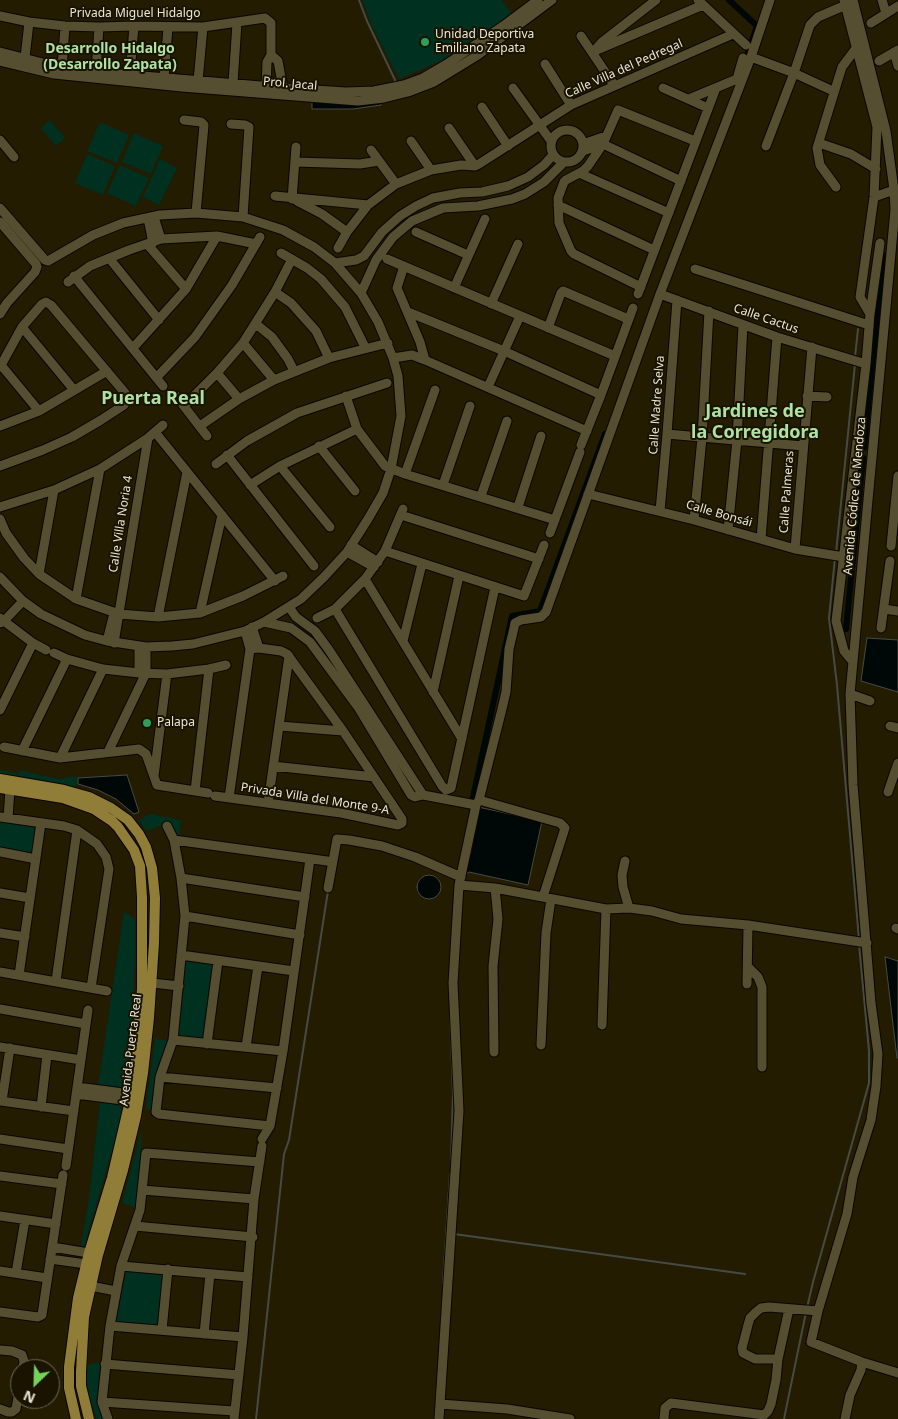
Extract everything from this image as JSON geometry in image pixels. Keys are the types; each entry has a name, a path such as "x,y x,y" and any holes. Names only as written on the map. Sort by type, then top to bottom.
{"main road":[{"name":"Avenida Puerta Real","path":"0,779 64,790 89,797 120,814 134,826 146,846 152,868 155,898 152,986 144,1064 136,1116 123,1170 98,1255 84,1317 81,1386 87,1418"},
{"name":"Avenida Puerta Real","path":"8,789 63,798 94,809 112,821 134,850 140,866 142,989 138,1043 131,1098 112,1178 89,1253 78,1298 69,1360 69,1388 76,1419"},
{"path":"142,898 155,898"}],"street":[{"name":"Prol. Jacal","path":"0,60 54,74 284,92 358,101 384,98 408,92 434,82 478,55 538,0"},
{"name":"Prol. Jacal","path":"505,29 552,0"},
{"path":"594,51 602,42 656,0"},
{"path":"439,1419 459,1111 453,983 460,881 477,802 504,700 509,649 515,624 521,620 545,614 660,294 770,0"},
{"path":"882,0 886,13"},
{"path":"594,51 700,2 746,45"},
{"path":"766,146 794,74 810,25 818,17 847,2 877,127 874,197 860,297 870,314"},
{"name":"Avenida Códice de Mendoza","path":"847,2 886,130 896,179 897,210 893,231 850,694 853,785 871,1004 878,1054 871,1120 854,1177 846,1214 811,1342 862,1362"},
{"path":"871,23 898,6"},
{"name":"Privada Miguel Hidalgo","path":"0,16 29,22 99,27 203,27 265,18 271,24 271,56"},
{"path":"25,58 29,22"},
{"path":"233,83 237,23"},
{"path":"62,68 65,26"},
{"path":"130,75 134,26"},
{"path":"96,72 99,27"},
{"path":"164,78 168,27"},
{"path":"198,81 203,27"},
{"name":"Calle Villa del Pedregal","path":"338,248 347,232 368,205 396,184 431,170 461,165 475,166 571,104 734,34"},
{"path":"581,36 594,51 614,85"},
{"path":"836,186 820,165 817,148 842,67 857,47"},
{"path":"879,61 896,51 898,66"},
{"path":"0,52 62,68 233,83 266,87 284,92 278,60 271,56 267,62 266,87"},
{"path":"747,58 794,74 833,92"},
{"path":"689,99 737,79 747,58"},
{"path":"545,64 571,104"},
{"path":"513,88 551,141"},
{"path":"663,88 708,108"},
{"path":"695,141 621,110 616,112 605,140 588,166 564,182 558,198 559,223 566,242 573,253 639,290 716,88"},
{"path":"482,107 508,146"},
{"path":"184,120 201,122 204,125 196,213"},
{"path":"231,124 246,124 249,127 243,218"},
{"path":"449,128 475,166"},
{"path":"564,162 553,155 550,149 551,141 558,132 571,130 577,133 583,147"},
{"path":"361,293 376,260 393,237 412,221 443,208 478,206 512,199 525,194 544,182 564,162 575,160 583,147 605,140 681,180"},
{"path":"411,141 431,170"},
{"path":"1,143 14,156"},
{"path":"819,143 851,154 876,169"},
{"path":"292,199 296,147"},
{"path":"371,150 396,184"},
{"path":"335,263 356,260 364,256 382,232 400,216 416,206 434,198 460,193 482,192 508,186 528,177 544,165 553,155"},
{"path":"294,162 360,164 379,161"},
{"path":"579,173 669,213"},
{"path":"874,197 896,192"},
{"path":"275,196 368,205"},
{"path":"292,199 322,214 347,232"},
{"path":"558,206 654,250"},
{"path":"0,208 46,261 50,261 93,235 123,223 152,220 160,215 196,213 243,218 283,230 314,247 335,263 361,293 378,322 386,343 397,355 401,416 395,470"},
{"path":"454,288 485,219"},
{"path":"152,220 154,242 186,289"},
{"path":"0,222 36,264 36,269 0,314"},
{"path":"893,231 898,222"},
{"path":"12,236 20,229"},
{"path":"416,232 468,255"},
{"path":"133,348 186,289 217,236"},
{"path":"157,377 194,337 232,285 258,241 217,236 154,242 90,266 71,279 133,348 163,386"},
{"path":"853,662 844,651 836,621 866,364 868,325 880,242"},
{"path":"491,304 518,244"},
{"path":"281,252 321,279 346,307 361,335 365,347"},
{"path":"109,258 159,320"},
{"path":"184,406 217,373 243,343 275,292 292,259"},
{"path":"387,259 615,356"},
{"path":"404,266 397,288 426,360"},
{"path":"695,269 868,325"},
{"path":"548,328 563,291 628,319"},
{"path":"275,292 290,303 316,331 329,358"},
{"name":"Calle Cactus","path":"660,294 777,337 866,364"},
{"name":"Calle Madre Selva","path":"660,511 668,434 677,300"},
{"path":"0,466 72,437 124,405 127,400 125,393 107,371 49,303 44,302 22,327 0,366 39,411"},
{"path":"550,533 633,308"},
{"path":"694,520 702,438 709,311"},
{"path":"408,312 504,351 602,396"},
{"path":"488,387 520,316"},
{"path":"256,324 272,337 294,371"},
{"path":"728,530 737,440 743,325"},
{"path":"22,327 74,390"},
{"path":"761,539 777,337"},
{"path":"397,355 414,348 420,342"},
{"path":"243,343 274,380"},
{"path":"200,426 240,399 294,371 365,347 386,343"},
{"name":"Calle Palmeras","path":"795,548 812,348"},
{"path":"397,355 417,356 587,431"},
{"path":"0,426 39,411 107,371"},
{"path":"217,373 240,399"},
{"path":"216,464 247,441 297,413 387,383"},
{"path":"0,577 18,602 56,623 85,635 111,639 143,650 193,644 250,632 301,599 324,577 349,548 383,493 435,390"},
{"path":"176,396 207,436"},
{"path":"346,396 357,429 395,470 555,520"},
{"path":"808,396 827,397"},
{"path":"443,484 470,406"},
{"path":"481,496 507,421"},
{"name":"Calle Villa Noria 4","path":"0,507 54,490 100,469 152,435 163,425"},
{"path":"250,485 280,466 357,429"},
{"path":"668,434 803,446"},
{"path":"152,435 187,472 275,581"},
{"name":"Calle Villa Noria 4","path":"111,639 152,435"},
{"path":"518,507 541,436"},
{"path":"319,446 355,491"},
{"path":"856,455 872,451"},
{"path":"227,455 314,566"},
{"path":"280,466 330,526"},
{"path":"76,599 100,469"},
{"path":"158,617 187,472"},
{"path":"894,540 898,476"},
{"path":"40,574 54,490"},
{"name":"Calle Bonsái","path":"588,494 660,511 795,548 844,557"},
{"path":"318,618 335,608 365,579 385,551 402,512 538,559"},
{"path":"200,613 222,515"},
{"path":"0,519 6,533 24,558 40,574 76,599 117,614 158,617 200,613 243,596 283,576"},
{"path":"385,551 524,596 544,545"},
{"path":"349,548 376,564"},
{"path":"881,628 893,574 890,561"},
{"path":"403,641 422,564"},
{"path":"433,692 458,576"},
{"path":"365,579 462,739"},
{"path":"335,608 446,790 451,788 495,587"},
{"path":"18,602 1,620 32,643 67,659 103,669 167,674 226,665"},
{"path":"289,606 296,617 317,634 372,723 423,795 477,802 560,823 565,828 547,898 542,1045"},
{"path":"884,610 898,611"},
{"path":"264,622 291,628 310,642 358,708 372,723"},
{"name":"Privada Villa del Monte 9-A","path":"230,798 255,649 250,632"},
{"path":"0,708 32,643"},
{"path":"255,649 281,651 288,656 268,803"},
{"path":"108,752 142,673 143,650"},
{"name":"Privada Villa del Monte 9-A","path":"154,779 157,785 230,798 402,823 402,819 343,731 288,656"},
{"path":"22,751 67,659"},
{"path":"60,758 103,669"},
{"path":"195,791 209,669"},
{"path":"154,779 167,674"},
{"path":"850,694 870,701"},
{"path":"279,726 343,731"},
{"path":"4,747 60,758 134,749 142,750 146,754 154,779"},
{"path":"888,792 898,763"},
{"path":"273,766 374,777"},
{"path":"8,789 7,818 77,830 88,836 102,851 108,863 109,868 91,988"},
{"path":"19,975 41,823"},
{"path":"167,826 174,840 185,916 173,1040 160,1077 156,1113 270,1126"},
{"path":"56,982 77,830"},
{"path":"328,888 337,839 349,840 382,846 415,857 460,881 495,888 606,909 629,908 652,911 681,919 748,925 867,943"},
{"path":"174,840 328,862"},
{"path":"0,852 36,859"},
{"path":"102,1402 234,1415 244,1337 253,1237 254,1199 262,1143 270,1126 283,1051 310,860"},
{"path":"625,861 622,875 629,908"},
{"path":"181,878 305,897"},
{"path":"494,1052 493,966 498,919 495,888"},
{"path":"0,893 30,898"},
{"path":"602,1025 606,909"},
{"path":"185,916 300,935"},
{"path":"747,984 748,925"},
{"path":"0,933 25,937"},
{"path":"181,955 294,972"},
{"path":"207,1044 218,961"},
{"path":"246,1047 258,966"},
{"path":"748,967 758,977 762,987 762,1067"},
{"path":"0,972 107,991"},
{"path":"152,986 178,989"},
{"path":"0,1009 86,1024"},
{"path":"0,1312 40,1317 43,1313 74,1112 80,1091 81,1060 88,1010"},
{"path":"173,1040 283,1051"},
{"path":"0,1047 81,1060"},
{"path":"10,1048 1,1101 74,1112"},
{"path":"41,1107 47,1054"},
{"path":"160,1077 276,1088"},
{"path":"80,1091 131,1098"},
{"path":"0,1139 68,1149"},
{"path":"108,1419 102,1402 110,1326 121,1266 140,1210 145,1156 148,1152 260,1162"},
{"path":"0,1176 64,1175"},
{"path":"142,1190 254,1199"},
{"path":"0,1216 56,1224"},
{"path":"16,1274 25,1220"},
{"path":"135,1226 253,1237"},
{"path":"52,1247 89,1253"},
{"path":"50,1259 86,1264"},
{"path":"121,1266 248,1277"},
{"path":"162,1330 168,1270"},
{"path":"0,1271 47,1278"},
{"path":"204,1334 210,1274"},
{"path":"90,1287 115,1292"},
{"path":"778,1359 755,1359 743,1353 742,1348 750,1318 761,1308 769,1307 818,1311"},
{"path":"664,1419 665,1408 671,1403 764,1415 768,1412 789,1309"},
{"path":"110,1326 244,1337"},
{"path":"0,1350 12,1351 22,1355 23,1359"},
{"path":"845,1419 850,1395 861,1370 862,1362 898,1373"},
{"path":"105,1364 239,1375"},
{"path":"440,1404 507,1409 570,1419"},
{"path":"0,1409 12,1412 16,1409"}],"green space":[{"name":"Unidad Deportiva Emiliano Zapata","path":"362,0 502,0 512,14 441,61 399,79 371,24"},
{"path":"50,120 65,138 56,146 41,128"},
{"path":"100,122 129,135 117,163 87,151"},
{"path":"134,133 163,146 151,174 122,162"},
{"path":"87,154 115,166 103,195 75,183"},
{"path":"160,159 177,168 159,205 143,197"},
{"path":"120,165 149,178 136,206 107,193"},
{"path":"0,770 18,774 19,770 59,779 77,776 76,787 0,774"},
{"path":"149,814 181,820 179,836 176,835 167,823 147,831 139,821"},
{"path":"0,821 36,828 33,853 0,848"},
{"path":"124,911 135,919 135,953 133,1017 126,1087 123,1088 98,1086"},
{"path":"187,959 212,963 214,966 203,1037 201,1039 177,1035 185,961"},
{"path":"155,1039 169,1040 157,1073 151,1110 146,1109"},
{"path":"100,1102 120,1105 123,1112 84,1247 80,1250 89,1198"},
{"path":"141,1132 141,1150 136,1208 122,1203"},
{"path":"127,1270 163,1273 165,1275 160,1324 157,1326 116,1322 114,1320"},
{"path":"100,1362 98,1401 105,1419 97,1419 88,1392 86,1374 86,1365"}],"shaded area":[{"path":"312,102 353,104 380,102 381,105 353,109 312,109"},
{"path":"867,638 898,640 898,692 861,681"},
{"path":"127,775 139,812 134,814 116,799 98,790 78,784 78,778"},
{"path":"478,807 542,821 528,885 469,872 463,876 471,852"},
{"path":"429,875 437,879 441,887 437,895 429,899 421,895 417,887 421,879"},
{"path":"885,957 898,961 898,1058 897,1058"}],"waterway":[{"path":"359,0 395,80 394,84"},
{"path":"729,0 757,26 744,64"},
{"path":"864,448 883,255"},
{"path":"855,357 858,329"},
{"path":"836,553 855,364"},
{"path":"471,807 512,616 540,611 605,434"},
{"path":"846,629 863,458"},
{"path":"835,558 829,618 837,685 859,939"},
{"path":"256,1419 284,1154 289,1140 328,891"},
{"path":"807,1308 869,1083 869,1051 859,944"},
{"path":"450,1014 453,1093 451,1166"},
{"path":"443,1283 450,1174"},
{"path":"454,1234 745,1274"},
{"path":"784,1419 806,1312"}],"place":[{"name":"Unidad Deportiva Emiliano Zapata","path":"425,42"},
{"name":"Palapa","path":"147,723"}],"district":[{"name":"Desarrollo Hidalgo (Desarrollo Zapata)","path":"110,58"},
{"name":"Puerta Real","path":"153,399"},
{"name":"Jardines de la Corregidora","path":"755,422"}]}
